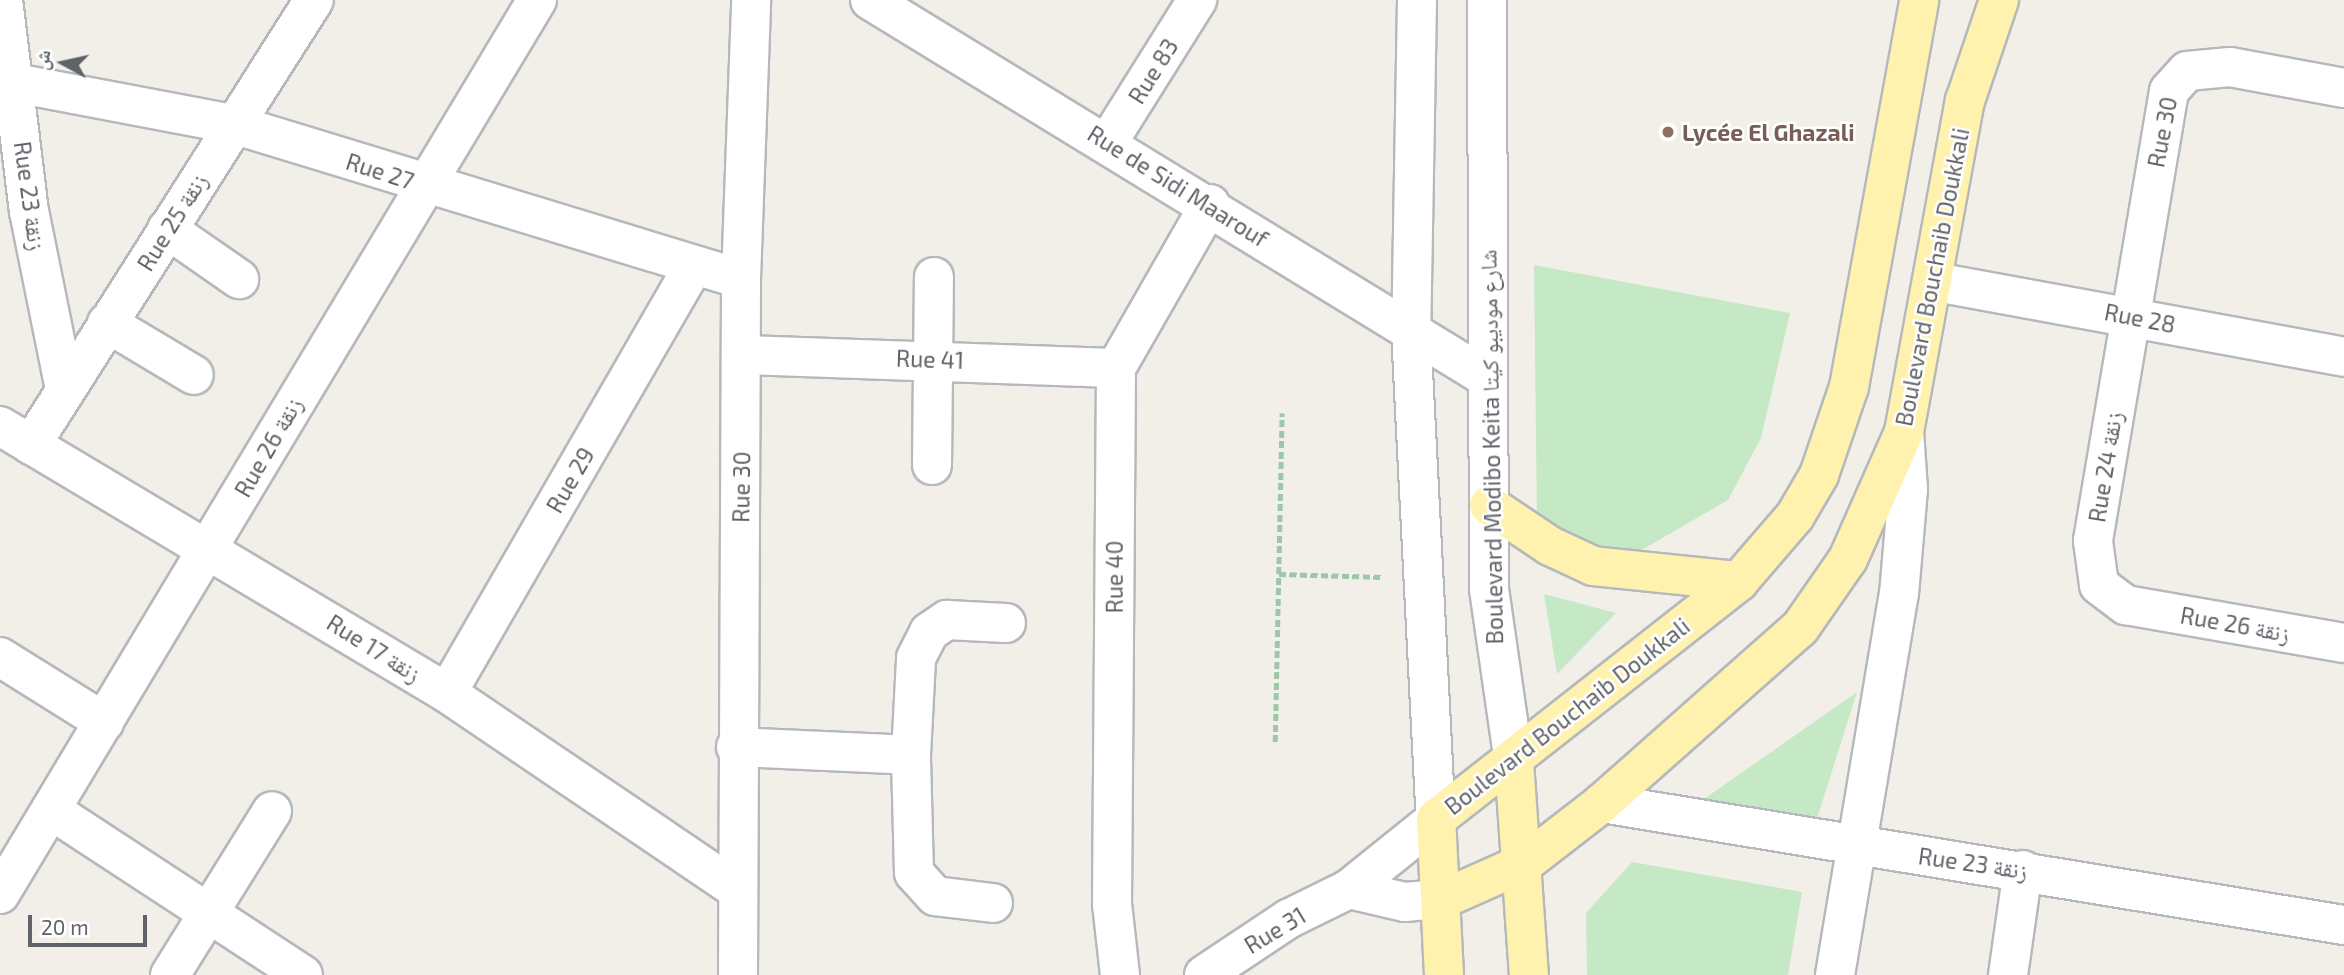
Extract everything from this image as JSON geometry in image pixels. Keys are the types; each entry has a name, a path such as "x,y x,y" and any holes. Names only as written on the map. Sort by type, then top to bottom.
{"main road":[{"name":"Boulevard Bouchaib Doukkali","path":"1436,819 1514,762 1739,581 1795,516 1832,444 1849,387 1919,0"},
{"name":"Boulevard Bouchaib Doukkali","path":"1443,899 1526,862 1602,803 1800,628 1868,524 1904,432 1936,282 1965,101 1999,0"},
{"path":"1489,505 1550,546 1593,566 1739,581"},
{"name":"Boulevard Modibo Keita شارع موديبو كيتا","path":"1514,762 1526,862 1529,975"},
{"path":"1436,819 1443,899 1444,975"}],"street":[{"name":"Rue 25 زنقة","path":"16,435 65,390 314,0"},
{"name":"Rue 26 زنقة","path":"0,894 209,547 422,184 537,0"},
{"name":"Rue 30","path":"738,975 736,747 743,355 741,279 751,0"},
{"name":"Rue de Sidi Maarouf","path":"870,0 1210,204 1484,376"},
{"name":"Rue 83","path":"1108,142 1197,0"},
{"path":"1417,0 1411,331 1419,579 1436,819"},
{"name":"Boulevard Modibo Keita شارع موديبو كيتا","path":"1487,0 1484,376 1489,590 1514,762"},
{"name":"Rue 23 زنقة","path":"8,8 15,83 15,205 65,390"},
{"name":"Rue 30","path":"2129,315 2175,80 2202,67 2230,66 2344,88"},
{"name":"Rue 27","path":"15,83 233,124 693,267 741,279"},
{"name":"Rue 40","path":"1120,975 1112,904 1116,368 1210,204"},
{"path":"167,229 239,279"},
{"name":"Rue 29","path":"447,693 693,267"},
{"path":"932,465 934,277"},
{"name":"Rue 28","path":"1936,282 2129,315 2344,357"},
{"name":"Rue 24 زنقة","path":"2126,605 2099,585 2092,541 2129,315"},
{"path":"107,323 194,375"},
{"name":"Rue 41","path":"743,355 934,358 1116,368"},
{"path":"1835,975 1899,594 1908,489 1904,432"},
{"name":"Rue 17 زنقة","path":"16,435 209,547 447,693 736,888"},
{"name":"Rue 26 زنقة","path":"2126,605 2344,643"},
{"path":"993,903 935,896 914,873 911,755 916,658 929,632 947,620 1006,623"},
{"path":"0,657 104,722"},
{"path":"736,747 911,755"},
{"name":"Rue 23 زنقة","path":"1602,803 1855,846 2024,870 2344,925"},
{"path":"51,810 207,917 303,975"},
{"path":"170,975 272,811"},
{"name":"Rue 31","path":"1205,975 1288,919 1349,889 1436,819"},
{"path":"2008,975 2024,870"},
{"path":"1349,889 1405,902 1443,899"}],"path":[{"path":"1275,742 1282,413"},
{"path":"1279,574 1419,579"}],"green space":[{"path":"1534,265 1790,313 1761,438 1728,500 1640,551 1587,546 1537,518"},
{"path":"1544,594 1616,613 1557,674"},
{"path":"1857,692 1813,831 1684,813"},
{"path":"1632,862 1802,892 1788,975 1587,975 1586,913"}],"place":[{"name":"Lycée El Ghazali","path":"1668,132"}]}
